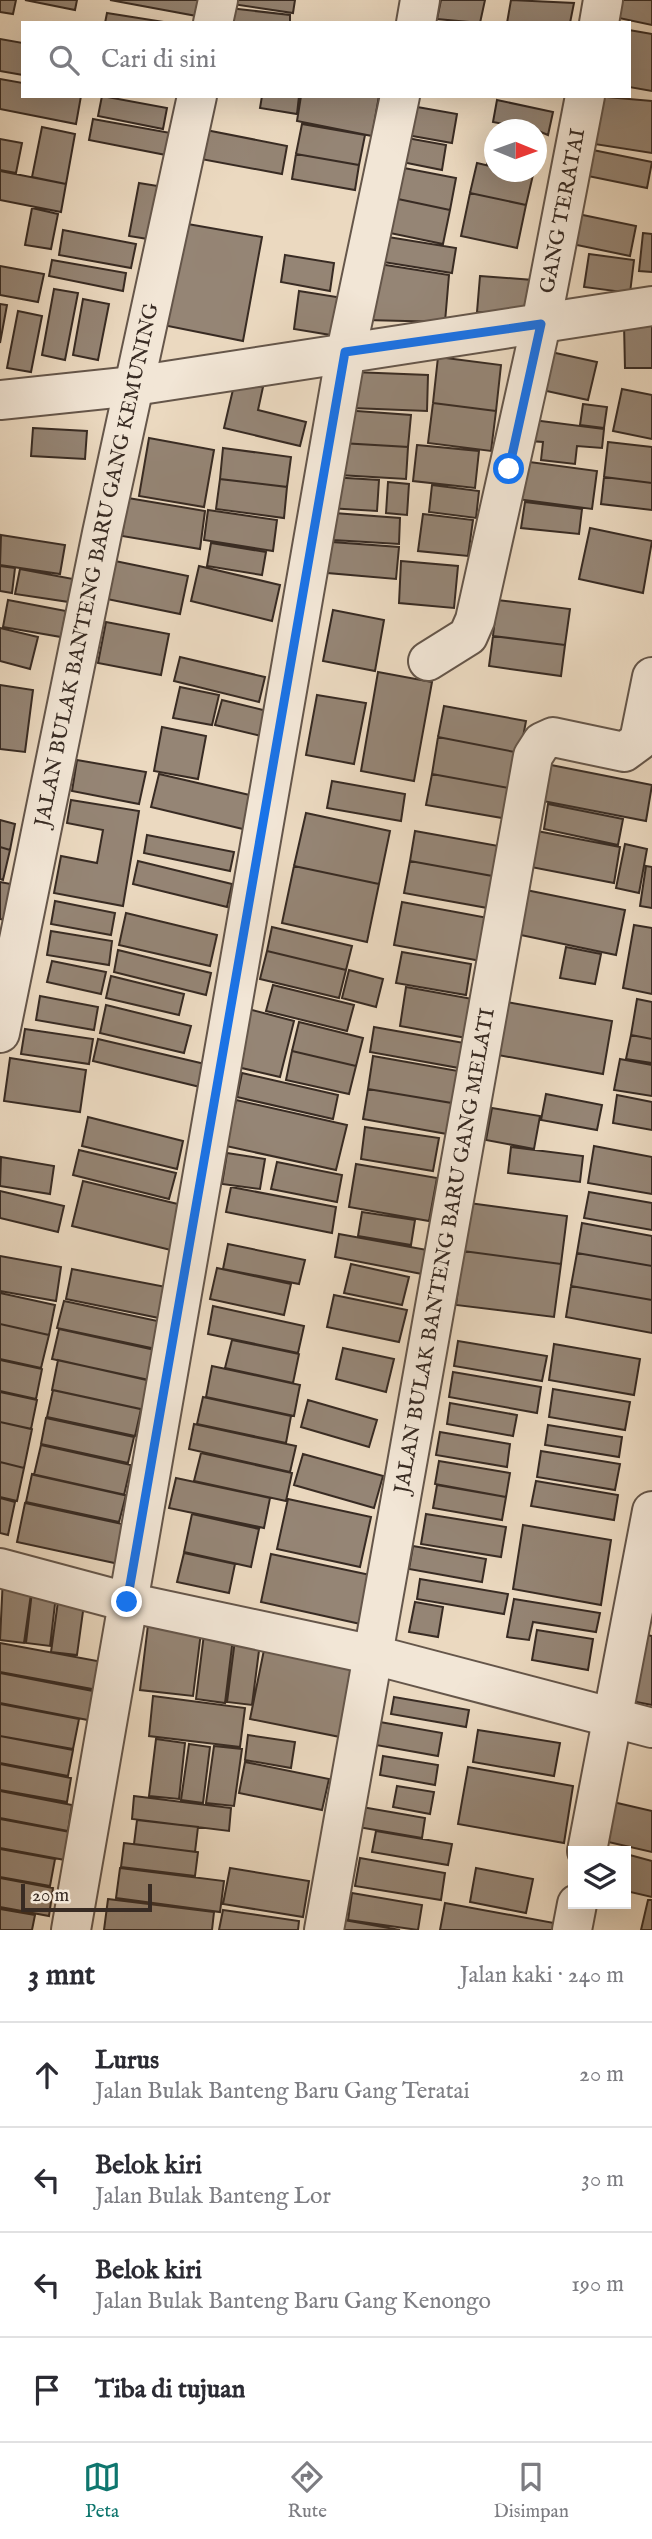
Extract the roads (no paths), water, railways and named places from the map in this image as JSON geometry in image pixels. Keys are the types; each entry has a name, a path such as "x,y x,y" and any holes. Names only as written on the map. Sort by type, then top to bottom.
{"street":[{"path":"213,21 218,0"},
{"path":"415,21 420,0"},
{"path":"599,21 603,0"},
{"name":"JALAN BULAK BANTENG BARU GANG KEMUNING","path":"0,1033 197,98"},
{"path":"71,1930 345,352 400,98"},
{"name":"GANG TERATAI","path":"428,661 468,636 475,621 541,324 585,98"},
{"path":"0,400 134,386 652,306"},
{"name":"JALAN BULAK BANTENG BARU GANG MELATI","path":"324,1930 533,757 541,742 553,737 624,752 639,741 652,677"},
{"path":"588,1846 652,1511"},
{"path":"0,1568 127,1602 374,1654 652,1728"},
{"path":"572,1930 576,1909"}]}
